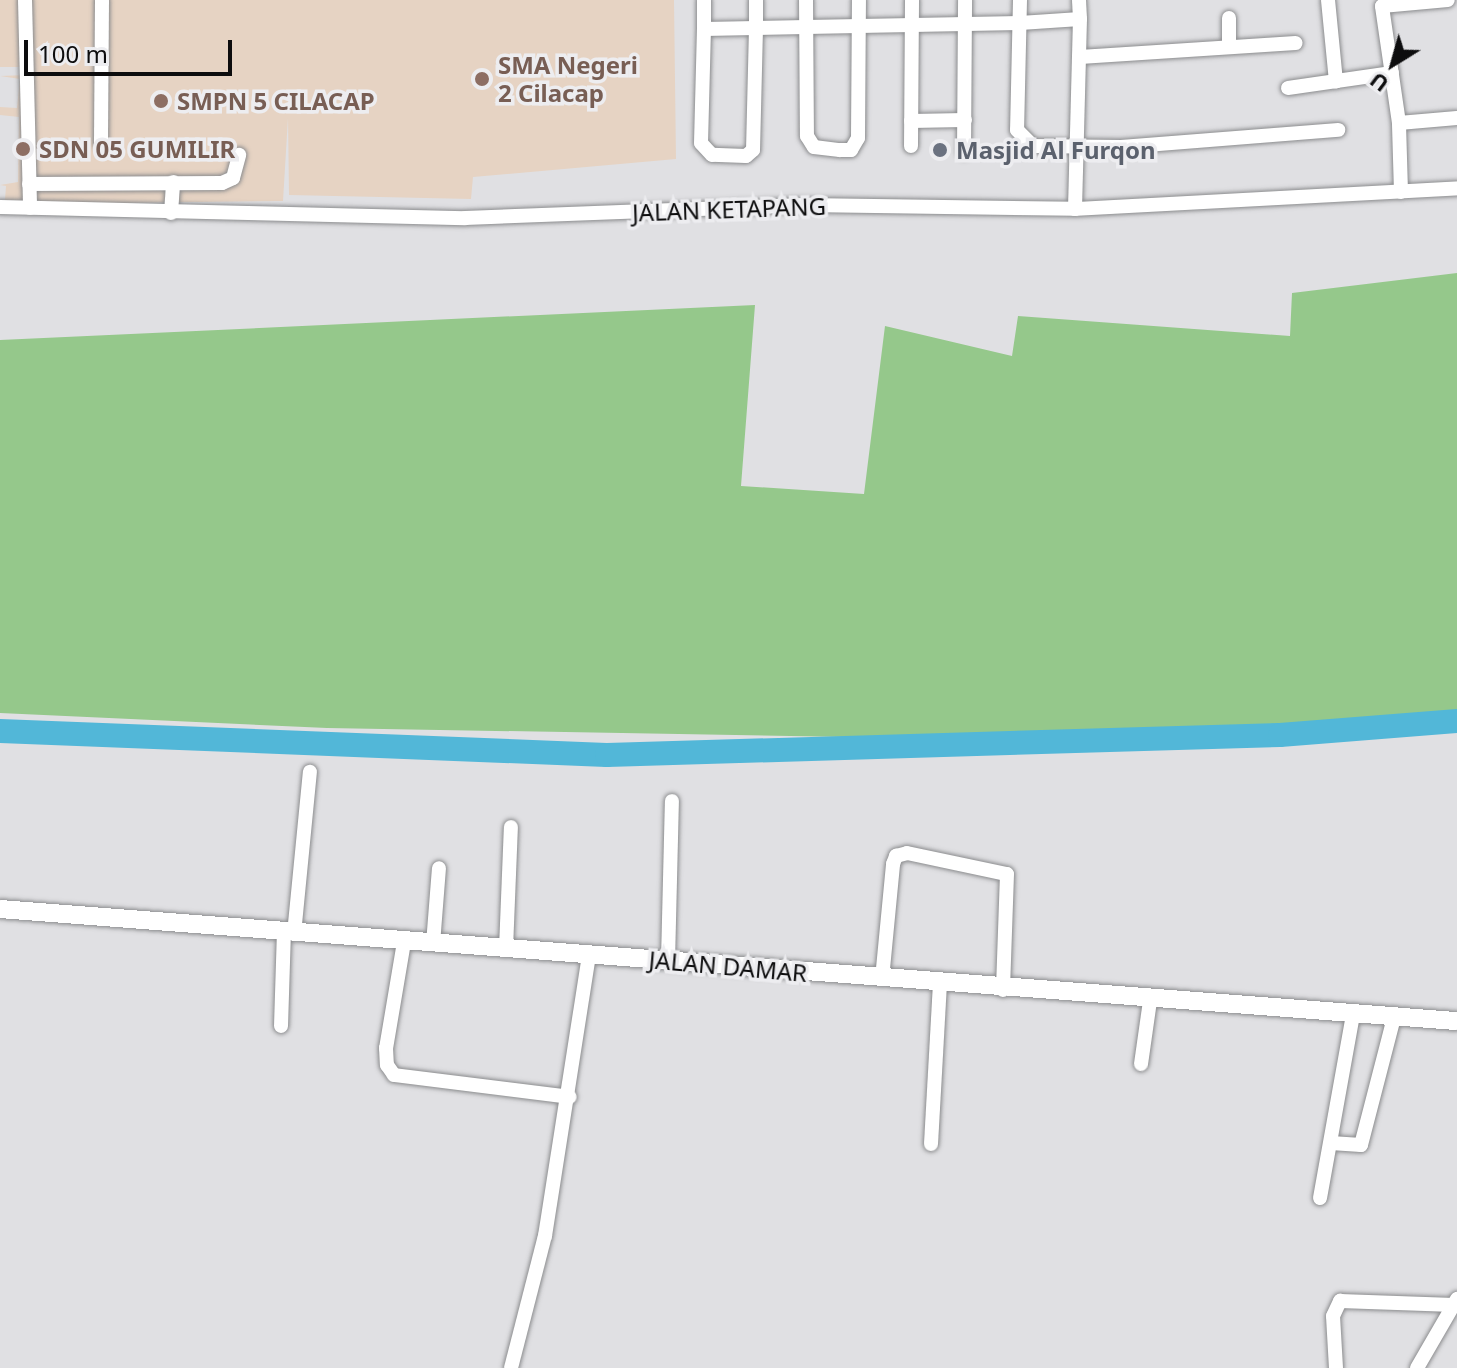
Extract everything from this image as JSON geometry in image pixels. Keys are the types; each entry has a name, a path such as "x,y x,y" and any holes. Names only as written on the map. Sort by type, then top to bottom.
{"street":[{"path":"25,0 30,208"},
{"path":"101,143 102,0"},
{"path":"704,0 701,143 712,155 737,157 750,154 754,145 756,0"},
{"path":"806,0 807,136 814,147 840,150 851,150 858,138 859,0"},
{"path":"911,146 912,0"},
{"path":"964,152 965,0"},
{"path":"1020,0 1019,136 1033,146 1078,149 1338,130"},
{"path":"1075,209 1079,0"},
{"path":"1328,0 1336,82"},
{"path":"1401,192 1399,123 1382,3 1448,0"},
{"path":"1229,18 1229,46"},
{"path":"704,29 1020,23 1080,19"},
{"path":"1080,57 1296,43"},
{"path":"1288,88 1392,73"},
{"path":"1399,123 1457,118"},
{"path":"911,121 965,120"},
{"path":"29,184 228,182 236,173 239,155"},
{"path":"107,210 108,181"},
{"path":"171,213 173,182"},
{"name":"JALAN KETAPANG","path":"0,207 465,218 805,205 1075,209 1457,188"},
{"path":"281,1026 289,934 310,772"},
{"path":"668,961 672,801"},
{"path":"506,949 511,827"},
{"path":"882,979 893,864 896,856 907,853 1007,874 1003,990"},
{"path":"433,944 439,868"},
{"name":"JALAN DAMAR","path":"0,909 1003,990 1457,1021"},
{"path":"404,942 386,1048 387,1065 394,1075 570,1097"},
{"path":"511,1368 545,1236 570,1097 589,956"},
{"path":"931,1144 940,985"},
{"path":"1141,1064 1150,1001"},
{"path":"1320,1198 1353,1014"},
{"path":"1331,1143 1361,1145 1394,1017"},
{"path":"1336,1368 1333,1316 1340,1301 1456,1302"},
{"path":"1417,1368 1456,1302"}],"shaded area":[{"path":"0,0 22,0 23,67 0,67"},
{"path":"31,0 674,0 676,159 473,177 471,199 289,195 288,118 283,201 35,204"},
{"name":"SDN 05 GUMILIR","path":"27,75 27,203 5,200 6,186 0,185 18,182 19,117 0,115 0,107 17,108 20,79 0,76"}],"green space":[{"path":"1457,273 1457,711 1082,741 327,728 0,713 0,340 755,305 741,486 864,494 885,326 1012,356 1018,316 1290,336 1292,293"}],"waterway":[{"path":"0,731 607,755 1280,735 1457,721"}],"place":[{"name":"SMA Negeri 2 Cilacap","path":"482,79"},
{"name":"SMPN 5 CILACAP","path":"161,101"},
{"name":"SDN 05 GUMILIR","path":"23,149"},
{"name":"Masjid Al Furqon","path":"940,150"}]}
